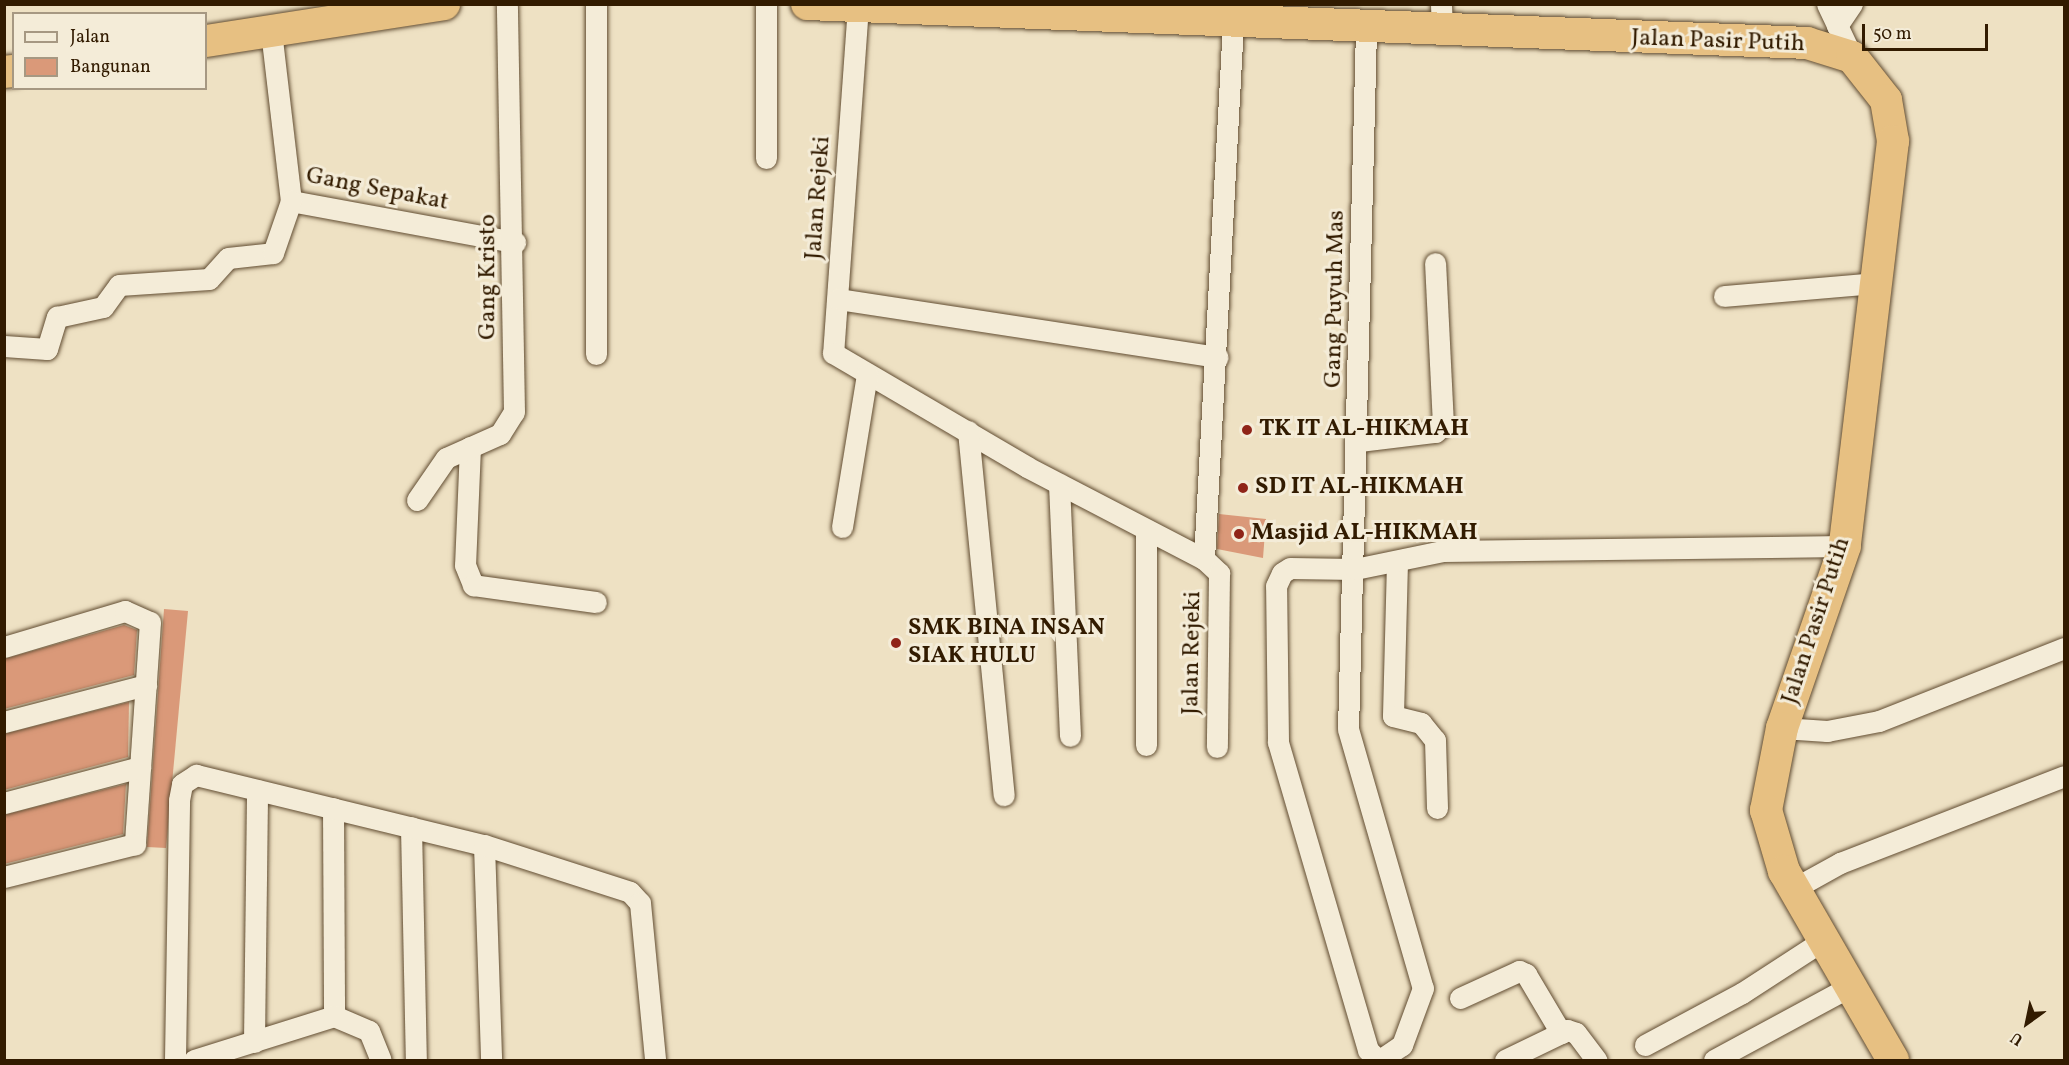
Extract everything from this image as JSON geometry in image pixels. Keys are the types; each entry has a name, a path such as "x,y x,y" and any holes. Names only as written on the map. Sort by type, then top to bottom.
{"highway":[{"path":"207,41 444,4"},
{"name":"Jalan Pasir Putih","path":"833,5 1120,12 1233,24 1366,29 1442,18 1807,43 1852,57 1886,100 1893,141 1845,546 1782,728 1766,810 1772,843 1793,889 1893,1060"}],"street":[{"name":"Gang Kristo","path":"417,500 443,460 500,434 514,412 515,242 507,4"},
{"path":"596,4 596,354"},
{"path":"766,4 766,158"},
{"path":"1827,4 1852,57"},
{"path":"1837,27 1852,4"},
{"name":"Jalan Rejeki","path":"833,5 838,299 833,352 867,374 1059,484 1204,559 1220,579 1217,747"},
{"path":"1204,559 1218,357 1233,24"},
{"name":"Gang Puyuh Mas","path":"1366,29 1359,441 1348,729 1423,988 1402,1045 1379,1060"},
{"name":"Gang Sepakat","path":"271,31 291,201 515,242"},
{"path":"4,346 47,349 57,317 103,307 119,285 209,279 228,258 273,253 291,201"},
{"path":"1359,441 1435,432 1443,425 1435,263"},
{"path":"1724,296 1875,283"},
{"path":"838,299 1218,357"},
{"path":"842,527 867,374"},
{"path":"968,431 1004,795"},
{"path":"470,447 465,565 473,585 596,602"},
{"path":"1059,484 1070,736"},
{"name":"Jalan Rejeki","path":"1146,530 1146,745"},
{"path":"1379,1060 1368,1050 1278,742 1276,586 1290,567 1355,569 1443,551 1845,546"},
{"path":"1397,562 1393,716 1421,723 1435,740 1437,808"},
{"path":"4,647 125,611 150,622 135,844 4,877"},
{"path":"1782,728 1827,731 1879,721 2064,648"},
{"path":"4,722 146,685"},
{"path":"4,803 140,767"},
{"path":"175,1060 182,784 196,775 484,845 621,888 639,903 655,1060"},
{"path":"1793,889 1840,863 2064,776"},
{"path":"254,1042 257,790"},
{"path":"333,808 334,1016"},
{"path":"411,827 416,1060"},
{"path":"484,845 488,849 491,1060"},
{"path":"1645,1045 1742,993 1822,941"},
{"path":"1460,998 1519,971 1561,1033"},
{"path":"1714,1060 1849,987"},
{"path":"194,1060 334,1016 369,1031 381,1060"},
{"path":"1505,1060 1561,1033 1576,1033 1596,1060"}],"building":[{"name":"Masjid AL-HIKMAH","path":"1219,514 1266,519 1263,558 1217,549"},
{"path":"164,609 188,611 166,848 147,847"},
{"path":"124,625 137,630 134,675 4,709 4,659"},
{"path":"129,702 128,757 4,790 4,734"},
{"path":"126,784 123,834 4,864 4,815"}],"place":[{"name":"TK IT AL-HIKMAH","path":"1247,430"},
{"name":"SD IT AL-HIKMAH","path":"1243,488"},
{"name":"Masjid AL-HIKMAH","path":"1239,534"},
{"name":"SMK BINA INSAN SIAK HULU","path":"896,643"}]}
